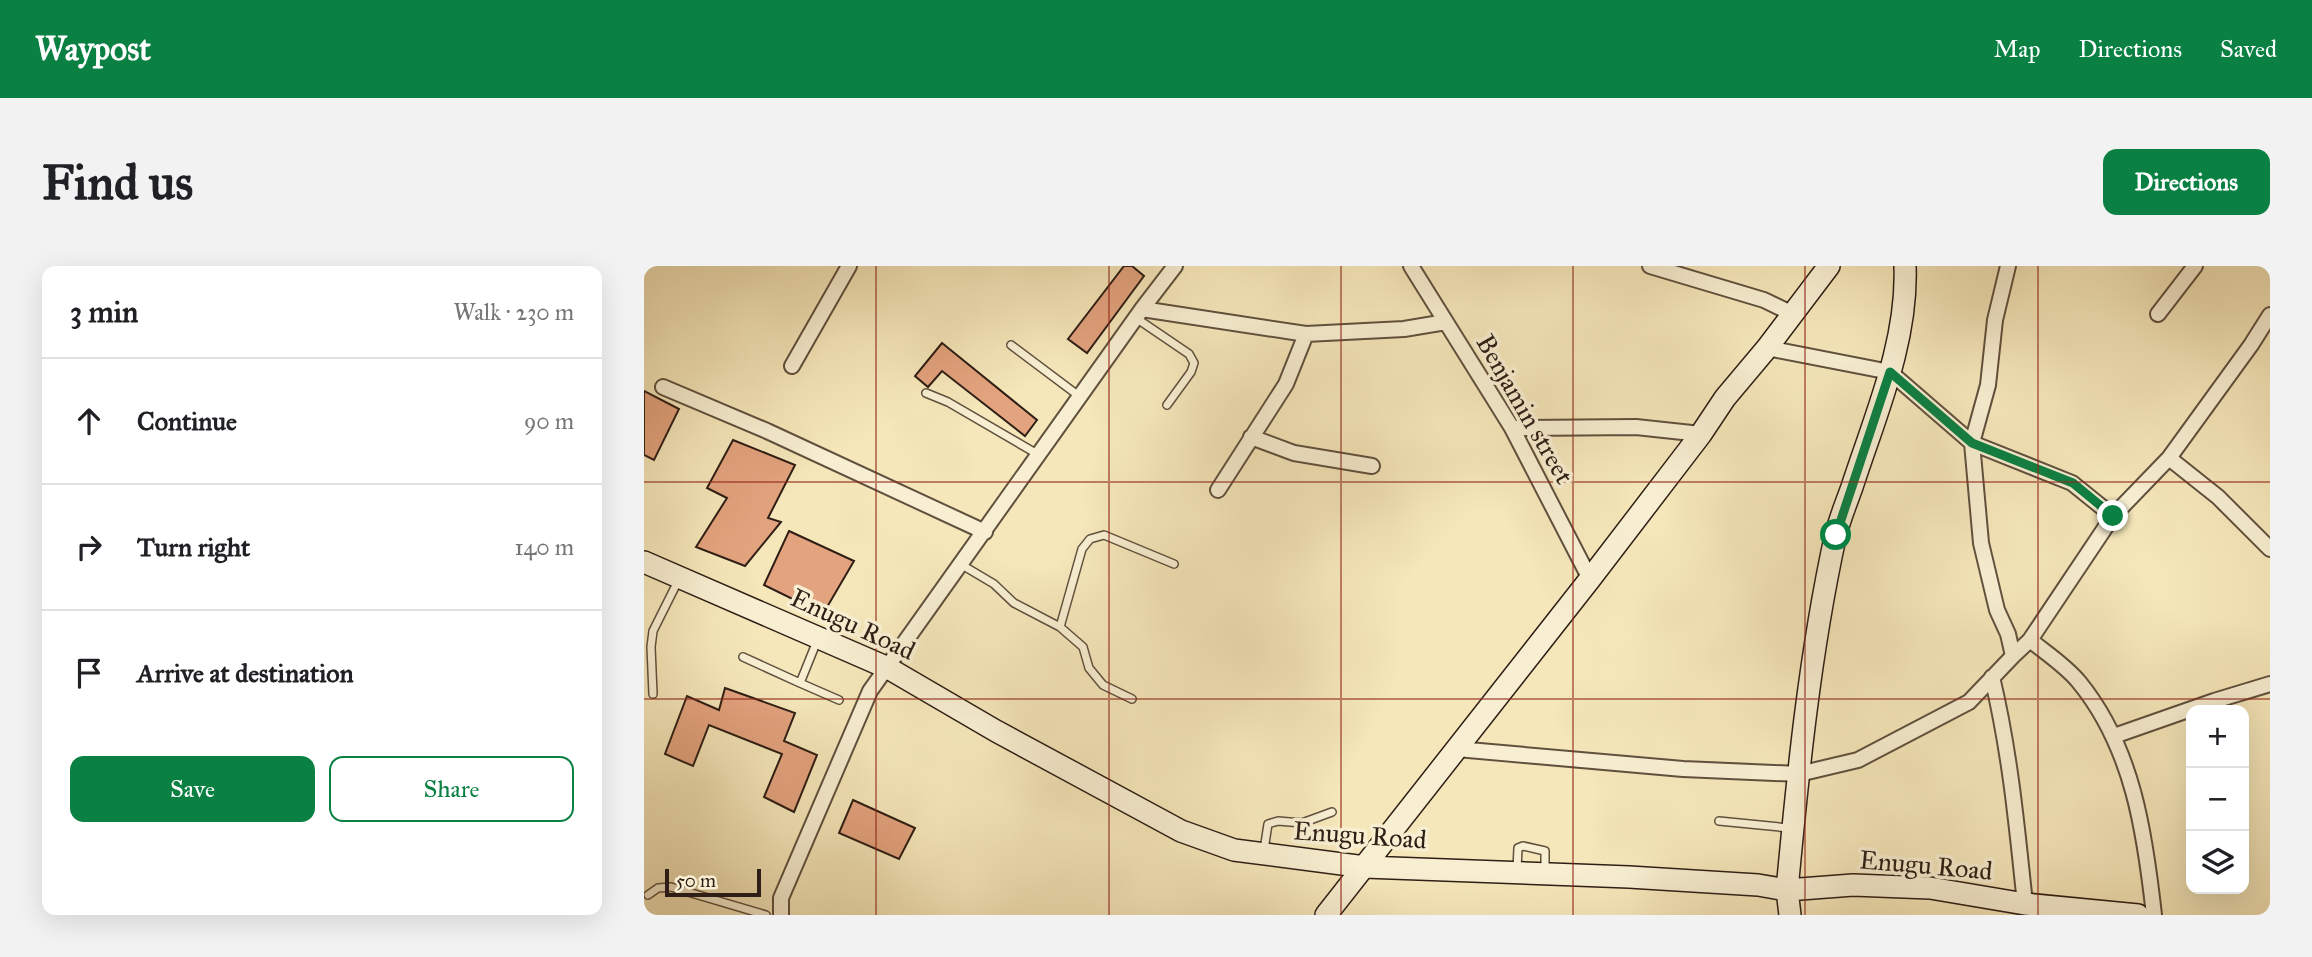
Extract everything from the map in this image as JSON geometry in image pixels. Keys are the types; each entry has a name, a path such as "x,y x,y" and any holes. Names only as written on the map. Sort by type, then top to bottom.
{"street":[{"path":"792,366 849,266"},
{"path":"781,915 781,898 870,691 1175,266"},
{"name":"Benjamin street","path":"1410,266 1512,428 1590,579"},
{"path":"1650,266 1765,300 1791,313"},
{"path":"1326,915 1590,579 1701,434 1725,398 1829,266"},
{"path":"1791,908 1793,829 1812,660 1836,535 1890,372 1899,335 1905,266"},
{"path":"2007,266 1995,320 1988,385 1972,443 1982,543 1997,610 2008,634 2013,656"},
{"path":"2158,314 2194,266"},
{"path":"1139,313 1306,334 1405,329 1446,322"},
{"path":"1457,749 1683,769 1799,774 1858,760 1906,737 1969,702 2030,640 2113,516 2169,458 2268,319"},
{"path":"1218,490 1286,384 1306,334"},
{"path":"1767,348 1890,372 1972,443 2073,483 2113,516"},
{"path":"663,387 767,431 985,532"},
{"path":"1512,428 1636,427 1701,434"},
{"path":"1251,437 1294,453 1372,466"},
{"path":"2169,458 2218,496 2270,549"},
{"name":"Enugu Road","path":"644,562 888,668 996,731 1181,831 1234,850 1365,867 1545,873 1758,885 1791,908 1853,885 1930,888 2025,904 2138,915"},
{"path":"2030,640 2078,681 2114,736 2134,791 2147,853 2154,915"},
{"path":"1992,677 2013,780 2025,904"},
{"path":"2114,736 2270,684"}],"lane":[{"path":"1139,313 1189,354 1194,363 1191,372 1167,405"},
{"path":"1012,345 1080,397"},
{"path":"926,393 948,402 1039,455"},
{"path":"1060,627 1082,549 1090,539 1104,535 1174,564"},
{"path":"962,565 994,584 1014,603 1060,627 1083,647 1089,668 1103,685 1132,699"},
{"path":"653,694 653,631 680,577"},
{"path":"800,683 819,638"},
{"path":"743,657 839,700"},
{"path":"1264,855 1268,824 1278,821 1302,823 1332,812"},
{"path":"1718,821 1793,829"},
{"path":"648,895 658,888 671,887 766,915"}],"building":[{"path":"1124,266 1132,266 1144,276 1087,353 1068,339"},
{"path":"942,343 1037,420 1025,436 942,371 928,387 915,376"},
{"path":"644,391 679,409 654,460 644,455"},
{"path":"733,440 795,465 768,518 781,522 745,566 696,547 727,498 707,488"},
{"path":"789,531 854,561 823,614 764,585"},
{"path":"725,688 795,713 784,741 817,755 794,812 764,797 782,754 709,725 693,766 665,754 687,696 719,710"},
{"path":"853,800 915,828 899,859 839,833"}],"route":[{"path":"1836,535 1890,372 1972,443 2073,483 2113,516"}]}
